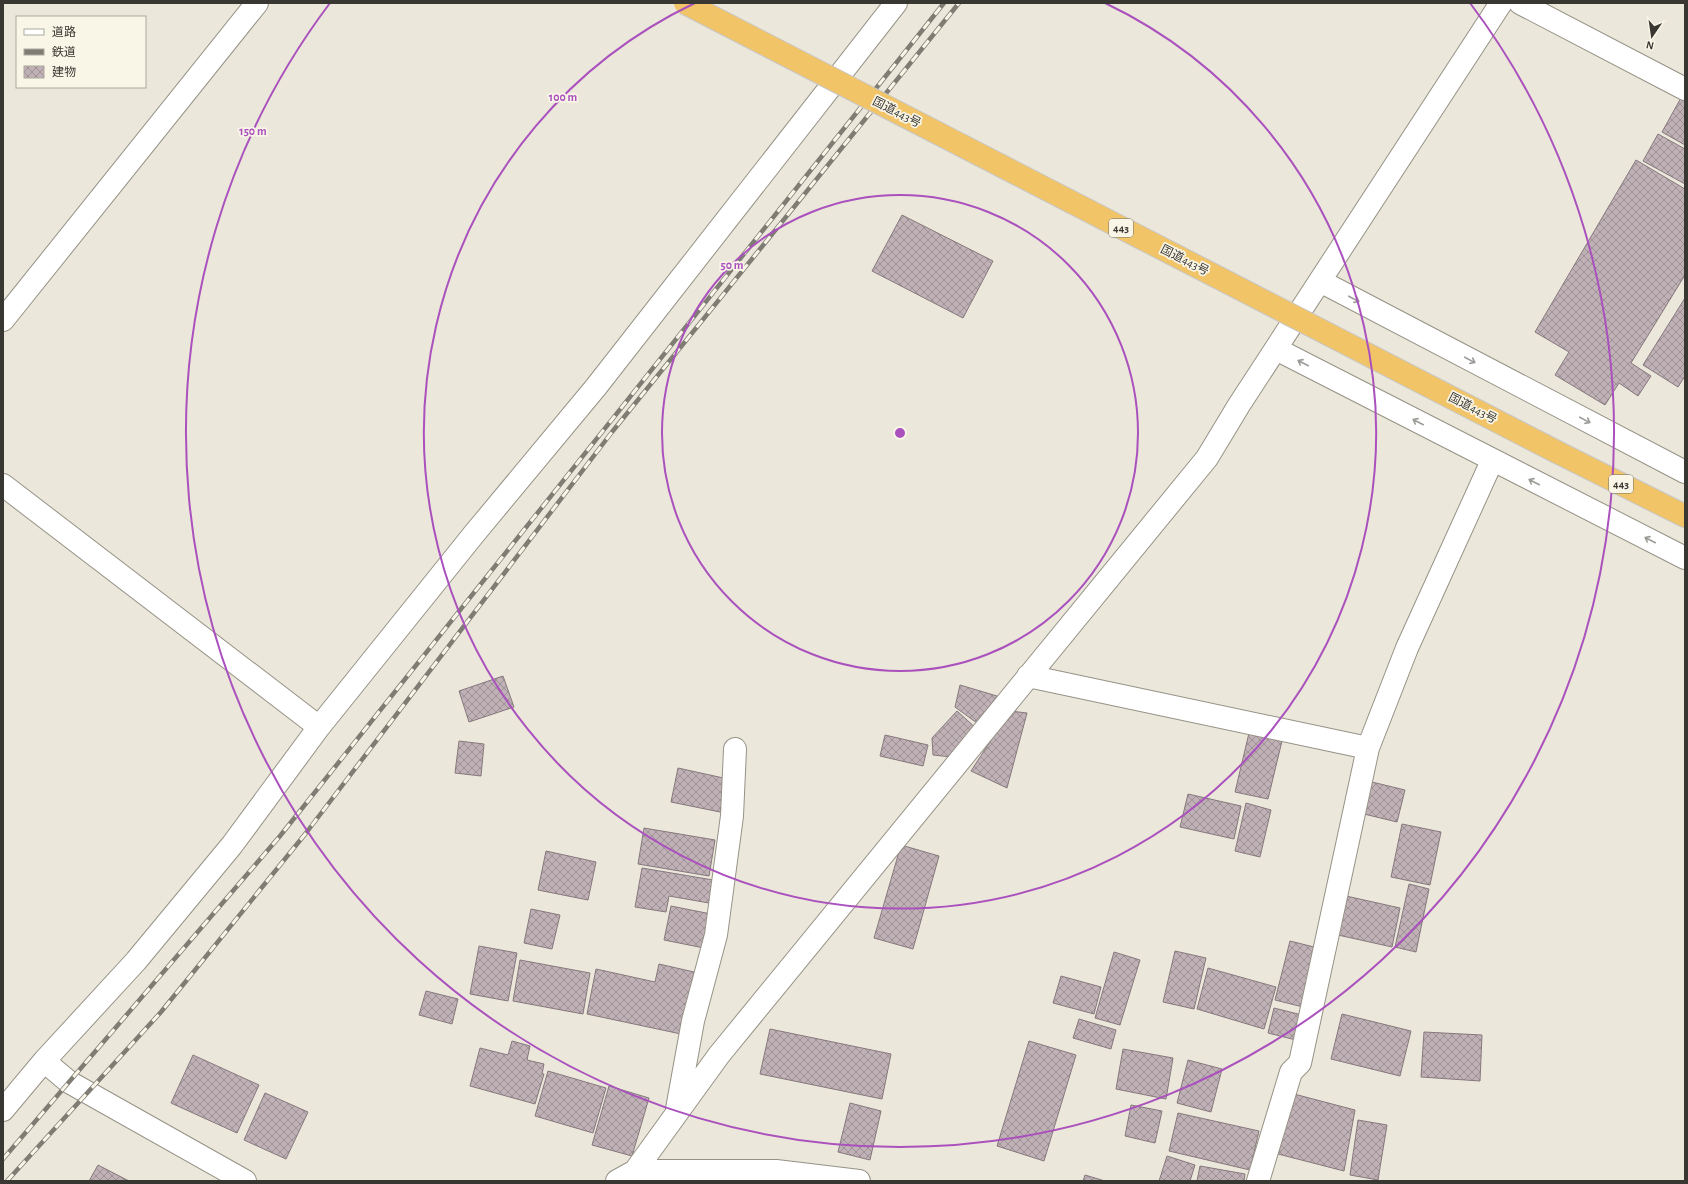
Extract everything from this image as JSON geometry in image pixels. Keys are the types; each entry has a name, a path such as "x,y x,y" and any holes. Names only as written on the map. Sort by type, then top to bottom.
{"highway":[{"name":"国道443号","path":"685,3 1557,452 1685,516"}],"street":[{"path":"3,320 257,3"},
{"path":"3,1110 44,1061 136,961 232,845 319,727 474,534 596,387 896,3"},
{"path":"626,1176 676,1114 719,1055 1207,458 1276,349 1501,3"},
{"path":"1520,3 1685,88"},
{"path":"1320,282 1685,472"},
{"path":"1276,349 1685,558"},
{"path":"1258,1181 1291,1072 1300,1063 1368,748 1407,648 1492,460"},
{"path":"3,485 319,727"},
{"path":"1028,676 1368,748"},
{"path":"676,1114 693,1021 716,935 732,816 735,749"},
{"path":"44,1061 76,1086 245,1181"},
{"path":"626,1176 776,1171 858,1181"}],"building":[{"path":"1682,96 1685,98 1685,145 1662,132"},
{"path":"1658,134 1685,149 1685,184 1643,161"},
{"path":"1636,160 1685,189 1685,275 1631,363 1651,376 1638,396 1619,383 1605,405 1555,375 1569,352 1535,332"},
{"path":"902,215 993,261 963,318 872,271"},
{"path":"1685,298 1685,376 1678,387 1643,365"},
{"path":"503,676 514,707 469,722 459,691"},
{"path":"960,685 997,696 977,723 955,707"},
{"path":"957,711 977,729 952,757 933,755 932,738"},
{"path":"1010,711 1027,713 1007,788 971,771"},
{"path":"1249,733 1282,741 1268,799 1235,792"},
{"path":"885,735 928,745 923,766 880,756"},
{"path":"459,741 484,744 481,776 455,773"},
{"path":"678,768 728,779 720,812 671,802"},
{"path":"1372,782 1405,790 1397,822 1364,814"},
{"path":"1188,794 1241,806 1234,839 1180,827"},
{"path":"1246,803 1271,810 1260,857 1235,851"},
{"path":"1402,824 1441,832 1430,885 1391,877"},
{"path":"644,828 715,840 709,876 638,864"},
{"path":"901,845 939,856 913,949 874,938"},
{"path":"546,851 596,862 588,900 538,890"},
{"path":"642,868 713,880 709,903 669,896 666,912 635,907"},
{"path":"1409,884 1429,889 1416,952 1395,947"},
{"path":"1346,896 1400,908 1392,947 1338,935"},
{"path":"671,906 711,914 704,948 664,940"},
{"path":"531,909 560,915 552,949 524,943"},
{"path":"1290,941 1318,948 1303,1007 1275,1000"},
{"path":"479,946 517,953 508,1001 470,994"},
{"path":"1175,951 1206,958 1194,1009 1163,1002"},
{"path":"1114,952 1140,960 1120,1025 1095,1018"},
{"path":"520,960 590,973 583,1014 513,1001"},
{"path":"659,964 694,972 681,1034 587,1014 596,969 655,982"},
{"path":"1208,968 1276,987 1264,1029 1197,1009"},
{"path":"1061,976 1101,987 1094,1014 1053,1003"},
{"path":"426,991 458,999 452,1024 419,1015"},
{"path":"1274,1008 1302,1015 1296,1040 1268,1033"},
{"path":"1342,1014 1411,1031 1400,1076 1331,1059"},
{"path":"1079,1019 1116,1030 1111,1049 1073,1038"},
{"path":"770,1029 891,1054 882,1099 760,1074"},
{"path":"1424,1032 1482,1035 1480,1081 1421,1077"},
{"path":"512,1041 530,1046 527,1060 544,1064 542,1074 544,1074 535,1104 470,1086 480,1048 508,1055"},
{"path":"1029,1041 1076,1055 1044,1161 997,1146"},
{"path":"1123,1049 1173,1058 1166,1099 1116,1089"},
{"path":"193,1055 259,1085 237,1133 171,1103"},
{"path":"1188,1060 1222,1069 1211,1112 1177,1103"},
{"path":"548,1071 606,1088 593,1133 535,1116"},
{"path":"609,1086 649,1098 632,1156 592,1145"},
{"path":"265,1093 308,1112 286,1159 244,1140"},
{"path":"1294,1094 1355,1110 1344,1171 1278,1154"},
{"path":"850,1103 881,1111 870,1160 838,1152"},
{"path":"1131,1105 1162,1111 1155,1143 1125,1136"},
{"path":"1178,1113 1259,1131 1250,1170 1169,1151"},
{"path":"1358,1120 1387,1125 1378,1180 1350,1175"},
{"path":"1167,1156 1195,1165 1190,1181 1159,1181"},
{"path":"98,1165 129,1181 89,1181"},
{"path":"1200,1166 1245,1174 1244,1181 1197,1181"},
{"path":"1085,1175 1105,1181 1083,1181"}],"railway":[{"path":"3,1159 280,836 944,3"},
{"path":"7,1181 161,1012 306,833 612,432 959,3"}]}
